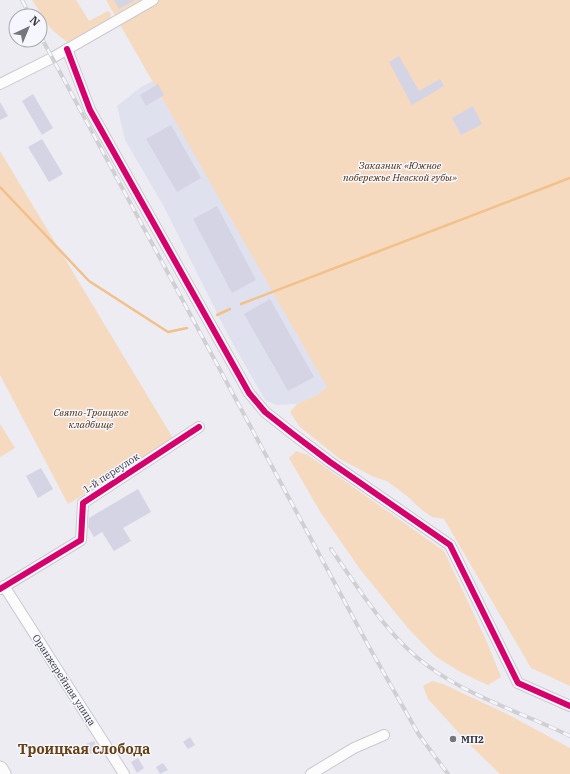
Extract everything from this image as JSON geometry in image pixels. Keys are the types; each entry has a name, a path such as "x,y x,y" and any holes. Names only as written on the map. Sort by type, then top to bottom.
{"main road":[{"path":"0,769 4,774"}],"street":[{"path":"0,84 67,49 152,0"},
{"path":"67,49 90,110 249,392 265,412 336,467 450,545 518,683 570,706"},
{"name":"1-й переулок","path":"2,588 81,540 83,504 199,427"},
{"name":"Оранжерейная улица","path":"2,588 124,774"},
{"path":"311,774 354,748 384,735"}],"shaded area":[{"path":"172,71 345,373 317,395 297,404 276,405 265,400 228,335 163,205 125,140 117,106 141,87"}],"green space":[{"path":"32,0 76,0 89,21 108,11 111,14 110,19 67,42 51,29 48,24 48,8 37,8"},
{"name":"Заказник «Южное побережье Невской губы»","path":"106,0 570,0 570,686 531,668 444,519 432,517 387,481 374,477 340,459 300,427 290,412 297,404 317,395 327,387"},
{"name":"Свято-Троицкое кладбище","path":"0,151 174,440 68,504 0,375"},
{"path":"0,424 15,448 0,457"},
{"path":"296,451 308,455 444,551 486,640 501,677 488,685 462,673 435,656 407,627 360,569 321,513 289,458"},
{"path":"432,681 443,684 505,713 570,748 570,774 500,774 469,744 428,699 423,686"}],"building":[{"path":"114,0 135,0 119,9"},
{"path":"399,56 419,91 440,79 444,86 412,105 389,62"},
{"path":"158,84 164,95 146,106 140,95"},
{"path":"33,94 53,128 42,135 22,101"},
{"path":"0,102 8,116 0,120"},
{"path":"473,106 482,124 461,135 452,118"},
{"path":"171,125 201,178 177,192 146,139"},
{"path":"42,139 63,174 49,182 28,147"},
{"path":"217,206 256,280 232,293 193,219"},
{"path":"270,299 314,377 288,391 244,314"},
{"path":"41,468 53,489 38,498 26,476"},
{"path":"138,489 151,512 123,528 131,541 114,551 102,532 94,537 88,527 89,518"},
{"path":"190,737 195,745 188,749 183,742"},
{"path":"94,741 98,751 90,754 86,744"},
{"path":"138,758 144,768 137,773 131,762"},
{"path":"163,763 168,770 160,774 156,767"}],"waterway":[{"path":"241,304 570,178"},
{"path":"0,187 89,281 168,332 187,328"},
{"path":"217,315 230,309"}],"railway":[{"path":"22,0 26,8"},
{"path":"47,48 368,645 419,735 448,774"},
{"path":"331,549 387,627 413,654 428,666 444,677 479,696 570,736"}],"cycle path":[{"path":"67,49 90,110 249,393 265,412 330,462 450,545 518,683 570,706"},
{"path":"0,589 81,540 83,503 199,427"}],"place":[{"name":"МП2","path":"453,739"}],"district":[{"name":"Троицкая слобода","path":"84,749"}]}
